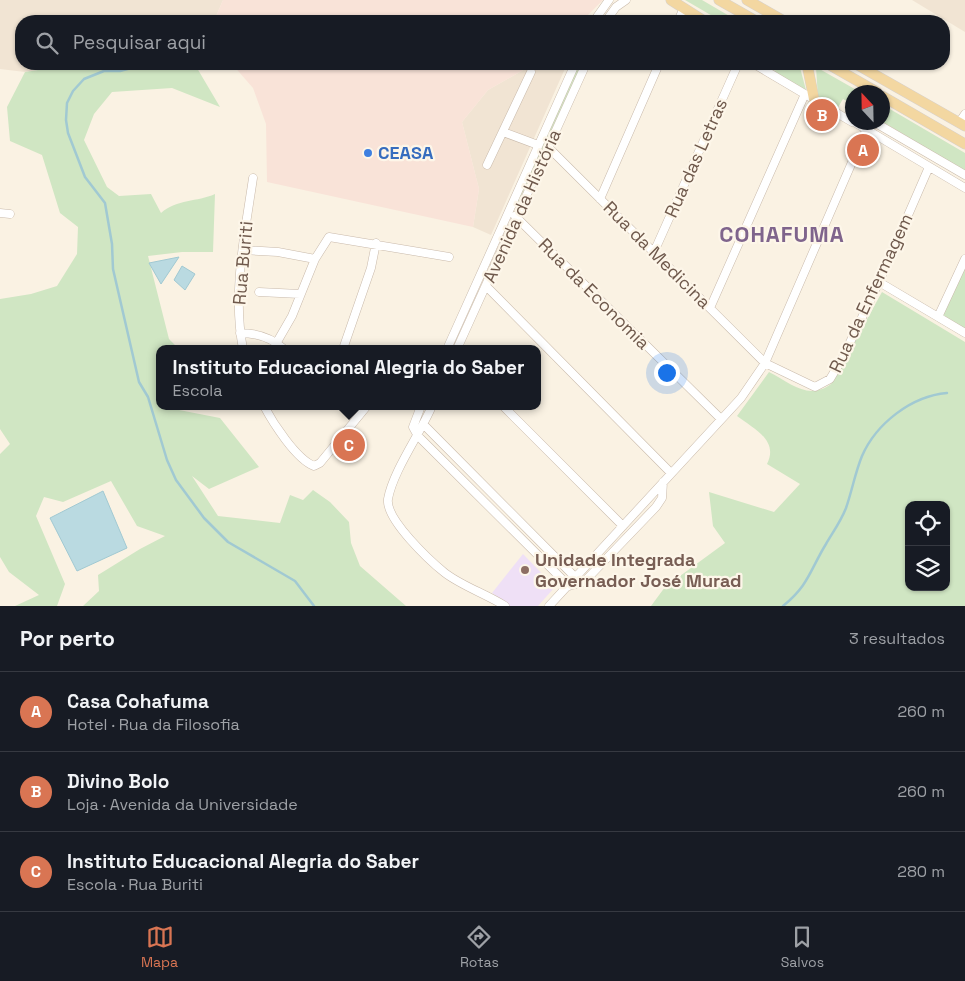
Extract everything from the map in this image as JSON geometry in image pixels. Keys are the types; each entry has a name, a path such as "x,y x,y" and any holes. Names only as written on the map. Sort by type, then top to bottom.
{"main road":[{"path":"671,0 695,15"},
{"path":"719,0 745,15"},
{"path":"747,0 773,15"},
{"path":"808,70 810,97"},
{"path":"838,70 865,85"},
{"path":"867,70 963,121"},
{"path":"890,101 965,144"}],"street":[{"path":"598,15 609,0"},
{"path":"610,15 616,7 626,0"},
{"path":"681,15 684,8"},
{"name":"Avenida da História","path":"449,345 572,70"},
{"name":"Avenida da História","path":"459,345 583,70"},
{"path":"600,199 657,70"},
{"name":"Rua das Letras","path":"654,252 735,70"},
{"path":"764,70 845,117"},
{"path":"488,165 531,72"},
{"path":"710,308 810,97"},
{"path":"549,606 570,586 741,398 765,363 866,130 965,188"},
{"path":"888,130 965,175"},
{"path":"503,132 538,145"},
{"name":"Rua da Medicina","path":"548,147 765,363"},
{"name":"Rua da Enfermagem","path":"765,363 810,386 825,384 842,359 879,282 929,167"},
{"name":"Rua Buriti","path":"242,345 240,333 240,292 243,250 253,178"},
{"path":"0,213 10,214"},
{"name":"Rua da Economia","path":"508,213 517,218 721,419"},
{"path":"277,342 315,259 328,237 376,243 449,257"},
{"path":"344,345 371,268 376,243"},
{"path":"243,250 278,252 315,259"},
{"path":"938,317 965,259"},
{"path":"879,282 965,333"},
{"path":"486,286 671,474"},
{"path":"258,292 300,294"},
{"path":"240,333 263,336 280,345"},
{"path":"266,410 280,432 306,462 314,466 320,463 363,410"},
{"path":"419,410 413,427 418,436 570,586"},
{"path":"430,410 388,498 394,518 400,528 445,573 505,606"},
{"path":"507,410 623,526"},
{"path":"424,425 576,578"},
{"path":"570,586 584,582 656,507 662,498 663,482"}],"shaded area":[{"path":"0,0 223,0 217,15 15,15 15,70 35,70 25,72 0,69"},
{"path":"223,0 603,0 588,15 217,15"},
{"path":"912,0 965,0 965,32 950,23 950,15 937,15"},
{"name":"CEASA","path":"237,70 523,70 488,90 462,122 479,189 473,227 267,182 266,124 253,88"},
{"path":"523,70 564,70 491,235 473,227 479,189 462,122 488,90"},
{"name":"Unidade Integrada Governador José Murad","path":"523,554 555,587 538,606 510,606 492,593"}],"green space":[{"path":"685,0 702,0 728,15 711,15"},
{"path":"38,70 198,70 220,107 172,88 112,92 94,114 84,140 107,187 119,196 151,194 161,213 174,205 215,194 213,252 182,252 148,256 169,339 175,345 156,345 156,410 179,410 220,418 259,467 209,489 192,476 218,516 280,523 290,495 303,500 313,490 330,502 349,522 351,543 360,566 406,606 83,606 99,591 98,575 165,536 137,526 111,481 63,502 44,497 36,516 65,584 57,606 15,606 39,595 9,572 0,557 0,454 10,444 0,429 0,299 31,294 57,286 77,254 78,227 60,213 42,155 10,141 7,107 25,72"},
{"path":"575,70 579,70 516,207 514,206"},
{"path":"801,70 806,90 772,71"},
{"path":"816,70 821,70 848,85 845,85 845,100 843,99 837,109 818,98"},
{"path":"890,109 965,153 965,171 890,126"},
{"path":"965,263 965,334 938,318"},
{"path":"882,292 965,342 965,606 651,606 665,587 725,543 713,526 709,492 774,512 800,484 767,464 770,448 767,442 763,436 737,416 769,372 807,391 823,389 831,384"}],"water":[{"path":"179,257 161,284 149,263"},
{"path":"182,266 195,274 185,290 174,280"},
{"path":"103,491 127,548 77,571 50,518"}],"waterway":[{"path":"124,70 104,71 84,79 73,91 67,103 66,120 68,133 85,177 105,203 112,244 113,269 139,382 148,397 167,460 176,480 204,518 228,542 295,581 314,606"},
{"path":"783,606 804,584 839,522 846,508 862,456 876,433 896,414 908,406 934,395 947,393"}],"place":[{"name":"Divino Bolo","path":"822,115"},
{"name":"Casa Cohafuma","path":"863,150"},
{"name":"CEASA","path":"368,153"},
{"name":"Instituto Educacional Alegria do Saber","path":"349,445"},
{"name":"Unidade Integrada Governador José Murad","path":"525,570"}],"district":[{"name":"COHAFUMA","path":"782,234"}]}
